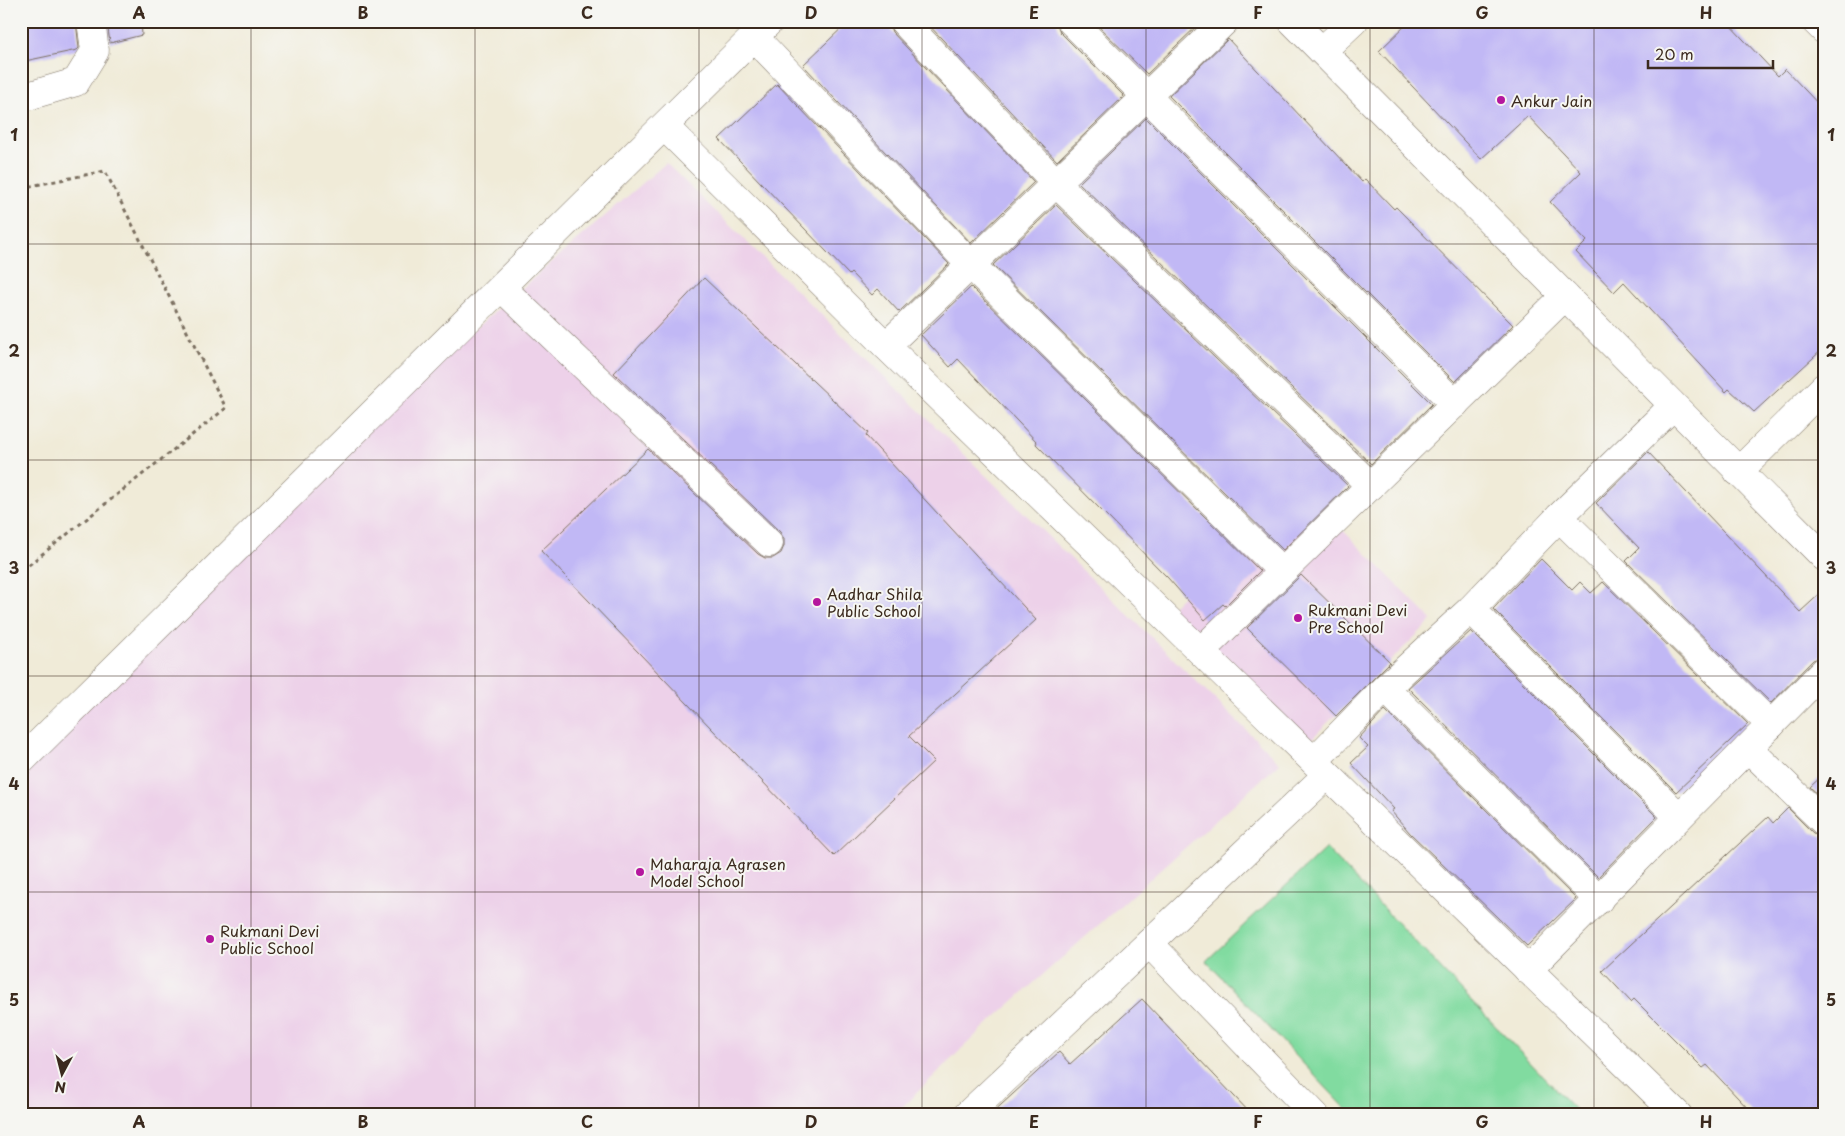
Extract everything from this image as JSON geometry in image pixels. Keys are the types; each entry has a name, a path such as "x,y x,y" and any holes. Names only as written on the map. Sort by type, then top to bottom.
{"street":[{"path":"21,98 76,82 94,51 91,21"},
{"path":"903,21 1057,184 1371,486"},
{"path":"1071,21 1455,404"},
{"path":"886,346 1226,21"},
{"path":"1292,21 1824,558"},
{"path":"1322,52 1354,21"},
{"path":"1815,21 1824,30"},
{"path":"21,760 763,29 971,265 1282,571"},
{"path":"665,127 886,346 1678,1115"},
{"path":"502,288 769,543"},
{"path":"1201,651 1565,296"},
{"path":"1738,472 1824,387"},
{"path":"967,1115 1149,943 1320,768 1385,688 1472,609 1559,517 1673,406"},
{"path":"1559,517 1771,725"},
{"path":"1472,609 1679,817"},
{"path":"1528,970 1824,672"},
{"path":"1385,688 1599,900"},
{"path":"1748,748 1824,822"},
{"path":"1149,943 1315,1115"}],"path":[{"path":"21,188 105,171 226,408 21,571"}],"shaded area":[{"path":"666,163 1280,763 980,1031 894,1115 21,1115 21,763 346,441"},
{"name":"Rukmani Devi Pre School","path":"1297,484 1432,620 1301,749 1164,615"}],"green space":[{"path":"1326,848 1580,1115 1352,1115 1206,961"}],"building":[{"path":"21,21 76,21 79,48 25,61 21,44"},
{"path":"107,21 141,21 142,35 110,43"},
{"path":"849,21 888,21 892,32 1034,182 971,243 803,65"},
{"path":"925,21 1056,21 1060,32 1124,96 1057,161"},
{"path":"1093,21 1202,21 1147,74"},
{"path":"1410,21 1726,21 1778,76 1785,69 1824,110 1824,348 1754,412 1729,389 1726,392 1624,282 1614,292 1576,252 1587,241 1550,202 1581,172 1528,116 1481,159 1379,51"},
{"path":"1228,39 1362,182 1365,179 1394,209 1396,207 1513,325 1455,382 1169,96"},
{"path":"777,84 949,264 899,312 878,289 872,295 851,273 849,275 719,139"},
{"path":"1146,118 1432,404 1371,464 1079,183"},
{"path":"1056,205 1348,486 1283,550 993,265"},
{"path":"704,278 868,433 866,436 1036,620 909,736 934,761 834,856 541,551 648,449 758,554 765,558 773,558 781,553 784,539 780,532 614,373"},
{"path":"971,287 1260,571 1225,606 1223,604 1205,620 1168,578 1036,444 1037,442 958,359 950,367 921,335"},
{"path":"1648,452 1800,612 1824,590 1824,656 1813,660 1771,703 1626,561 1639,548 1596,503"},
{"path":"1541,559 1572,590 1580,582 1591,593 1603,582 1748,724 1676,792 1493,609"},
{"path":"1301,575 1390,662 1336,716 1247,628"},
{"path":"1471,631 1657,817 1598,877 1408,688"},
{"path":"1385,710 1576,899 1527,946 1410,833 1391,811 1394,809 1351,763 1368,747 1359,738"},
{"path":"1824,774 1824,800 1810,787"},
{"path":"1788,808 1813,833 1824,837 1824,1115 1754,1115 1707,1065 1703,1068 1634,999 1631,1002 1602,971 1768,817 1773,823"},
{"path":"1142,999 1252,1115 990,1115 1059,1052 1070,1064"}],"place":[{"name":"Ankur Jain","path":"1501,100"},
{"name":"Aadhar Shila Public School","path":"817,602"},
{"name":"Rukmani Devi Pre School","path":"1298,618"},
{"name":"Maharaja Agrasen Model School","path":"640,872"},
{"name":"Rukmani Devi Public School","path":"210,939"}]}
